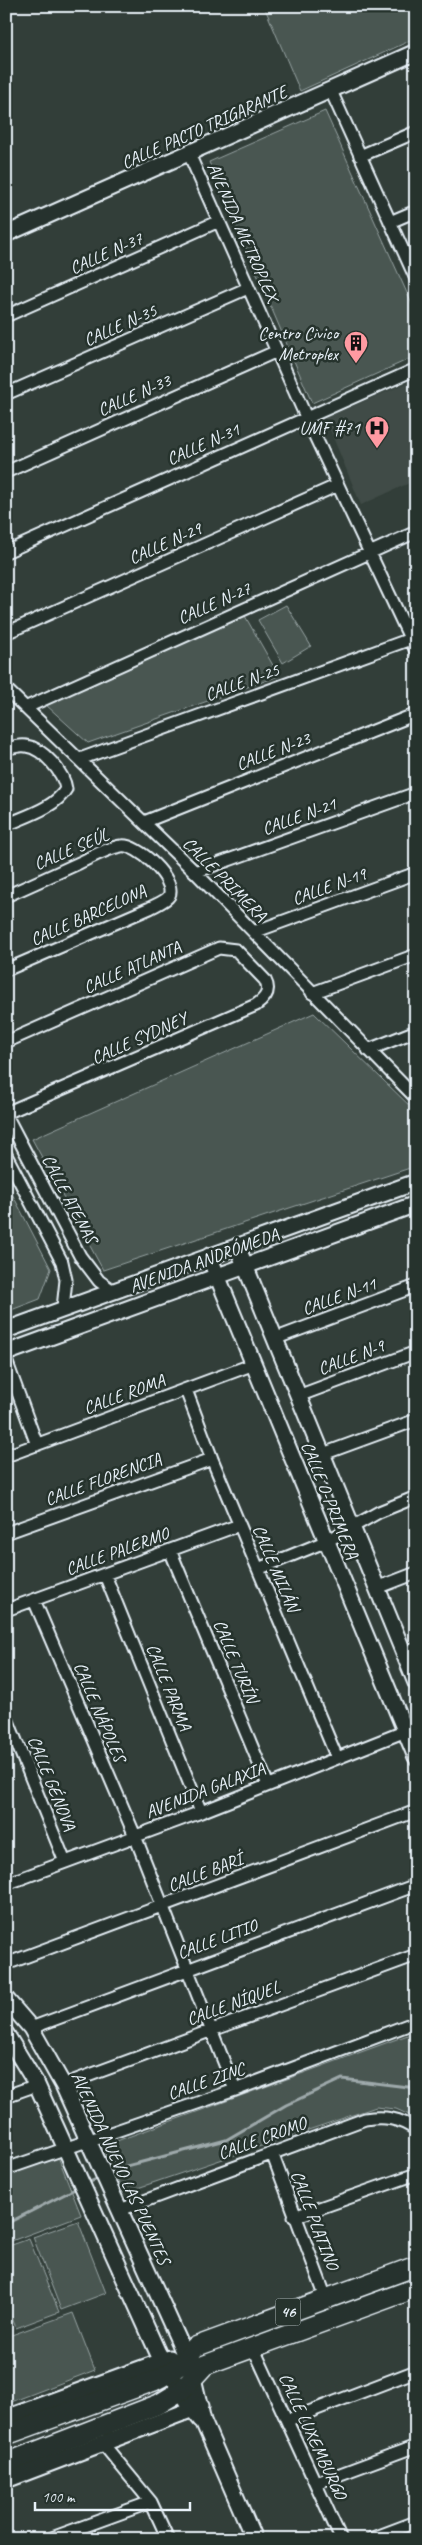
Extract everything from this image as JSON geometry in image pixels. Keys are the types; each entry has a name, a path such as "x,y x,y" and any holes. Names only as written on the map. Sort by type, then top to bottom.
{"main road":[{"name":"46","path":"6,2462 159,2404 188,2365 326,2298 416,2266"},
{"name":"46","path":"6,2435 167,2367 205,2365 416,2288"}],"street":[{"name":"CALLE PACTO TRIGARANTE","path":"6,234 416,52"},
{"path":"331,91 416,279"},
{"path":"360,156 416,132"},
{"name":"AVENIDA METROPLEX","path":"189,154 306,417 413,638 416,651"},
{"path":"390,222 416,211"},
{"name":"CALLE N-37","path":"6,316 219,222"},
{"name":"CALLE N-35","path":"6,394 248,288"},
{"name":"CALLE N-33","path":"6,472 277,351"},
{"name":"CALLE N-31","path":"6,552 306,417 416,370"},
{"name":"CALLE N-29","path":"6,633 338,485"},
{"name":"CALLE N-27","path":"27,707 416,532"},
{"name":"CALLE N-25","path":"80,759 413,638"},
{"name":"CALLE PRIMERA","path":"6,689 27,707 195,872 416,1098"},
{"name":"CALLE N-23","path":"144,822 416,714"},
{"path":"6,749 25,745 38,751 60,773 66,789 62,797 54,802 6,825"},
{"name":"CALLE N-21","path":"195,872 416,793"},
{"name":"CALLE SEÚL","path":"6,896 120,846 133,846 141,851 168,880"},
{"name":"CALLE N-19","path":"254,932 416,873"},
{"name":"CALLE BARCELONA","path":"6,970 165,900 169,895 168,880"},
{"name":"CALLE ATLANTA","path":"6,1042 219,948 236,950 266,980"},
{"path":"312,993 416,955"},
{"name":"CALLE SYDNEY","path":"6,1114 256,1005 265,998 268,991 266,980"},
{"path":"368,1050 416,1031"},
{"name":"CALLE ATENAS","path":"6,1114 80,1256 99,1281 113,1291"},
{"name":"CALLE ATENAS","path":"6,1155 62,1262 66,1280 63,1308"},
{"path":"19,1178 35,1170"},
{"name":"AVENIDA ANDRÓMEDA","path":"6,1330 416,1182"},
{"name":"AVENIDA ANDRÓMEDA","path":"6,1353 416,1204"},
{"name":"CALLE O-PRIMERA","path":"237,1246 377,1588 410,1651 416,1684"},
{"name":"CALLE O-PRIMERA","path":"209,1256 327,1541 410,1729 416,1757"},
{"name":"CALLE N-11","path":"274,1339 416,1286"},
{"name":"CALLE N-9","path":"298,1396 416,1352"},
{"path":"6,1360 37,1445"},
{"name":"CALLE ROMA","path":"6,1456 254,1364"},
{"name":"CALLE MILÁN","path":"186,1390 239,1525 337,1758"},
{"path":"322,1454 416,1420"},
{"name":"CALLE FLORENCIA","path":"6,1533 212,1459"},
{"path":"258,1570 327,1541 379,1512 416,1497"},
{"name":"CALLE PALERMO","path":"6,1610 239,1525"},
{"name":"CALLE TURÍN","path":"170,1550 268,1785"},
{"path":"377,1588 416,1573"},
{"name":"CALLE PARMA","path":"105,1575 201,1812"},
{"name":"CALLE NÁPOLES","path":"34,1600 135,1836"},
{"name":"CALLE GÉNOVA","path":"6,1716 65,1862"},
{"name":"AVENIDA GALAXIA","path":"6,1884 201,1812 410,1729"},
{"name":"CALLE BARÍ","path":"6,1964 416,1811"},
{"path":"135,1836 235,2090"},
{"name":"CALLE LITIO","path":"31,2028 416,1885"},
{"name":"CALLE NÍQUEL","path":"63,2084 416,1955"},
{"name":"AVENIDA NUEVO LAS PUENTES","path":"6,1999 31,2028 63,2084 188,2365 199,2412 254,2539"},
{"name":"CALLE ZINC","path":"6,2169 235,2090 416,2022"},
{"path":"6,2034 37,2085 75,2173 167,2367 6,2418"},
{"path":"6,2096 37,2085"},
{"name":"CALLE CROMO","path":"117,2203 272,2153 374,2117 398,2120 416,2130"},
{"name":"CALLE PLATINO","path":"272,2153 294,2217 326,2298"},
{"path":"294,2217 416,2174"},
{"name":"CALLE LUXEMBURGO","path":"253,2347 341,2539"},
{"path":"288,2420 416,2371"},
{"path":"6,2480 199,2412"},
{"path":"104,2445 119,2420"},
{"path":"104,2445 151,2502 168,2539"},
{"path":"316,2483 416,2446"},
{"path":"48,2539 151,2502"},
{"path":"370,2539 416,2522"}],"shaded area":[{"path":"264,6 416,6 416,38 300,91"},
{"path":"325,111 416,313 416,356 312,403 209,162"},
{"name":"UMF #71","path":"416,379 416,480 361,505 325,418"},
{"path":"286,605 311,646 283,663 258,620"},
{"path":"245,616 279,676 88,743 46,705"},
{"path":"314,1013 416,1112 416,1166 103,1270 32,1139"},
{"path":"6,1182 51,1269 40,1299 6,1312"},
{"path":"416,2032 416,2118 396,2109 376,2107 123,2193 103,2146"},
{"path":"57,2154 81,2215 6,2243 6,2173"},
{"path":"78,2221 106,2293 61,2310 33,2237"},
{"path":"29,2239 59,2312 16,2328 6,2303 6,2247"},
{"path":"73,2313 95,2370 6,2404 6,2337"}],"waterway":[{"path":"107,2174 123,2167 226,2140 286,2105 342,2079 416,2088"},
{"path":"87,2183 100,2178"},
{"path":"6,2224 79,2187"}],"place":[{"name":"Centro Civico Metroplex","path":"356,364"},
{"name":"UMF #71","path":"377,449"}]}
